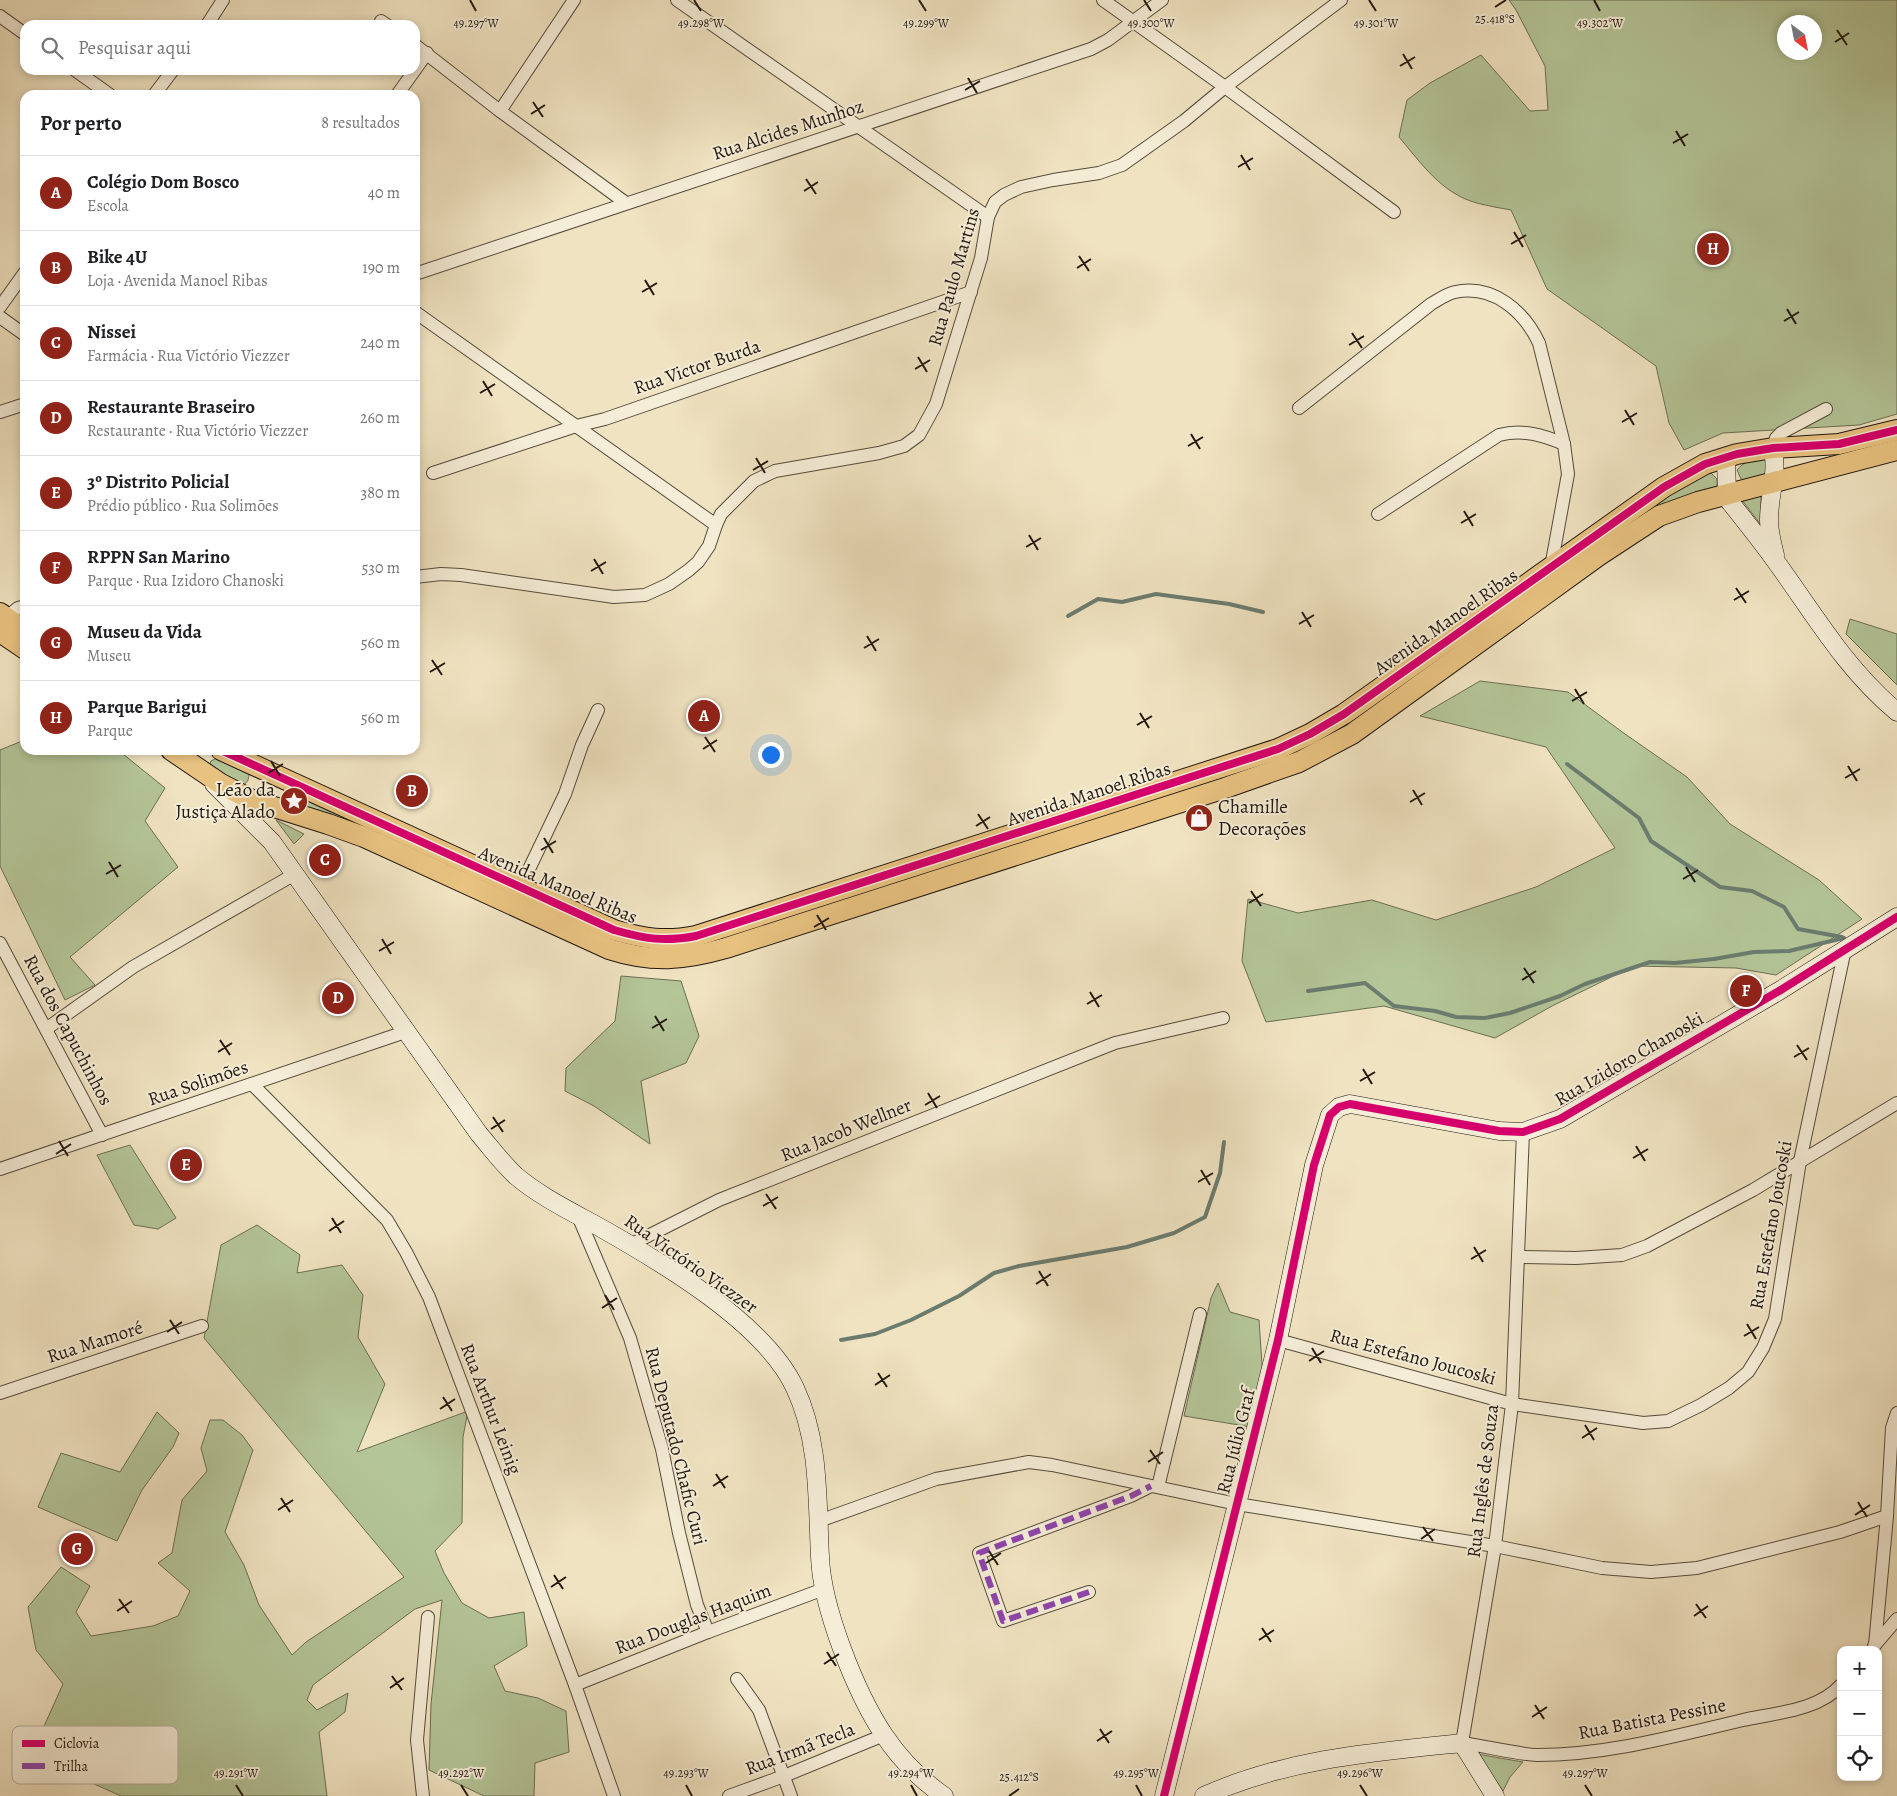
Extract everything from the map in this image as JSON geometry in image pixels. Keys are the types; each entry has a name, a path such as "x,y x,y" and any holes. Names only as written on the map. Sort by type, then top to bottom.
{"main road":[{"name":"Avenida Manoel Ribas","path":"232,755 614,930 651,940 681,939 714,931 1247,760 1295,742 1344,714 1679,477 1726,457 1773,448 1839,444 1897,430"},
{"name":"Avenida Manoel Ribas","path":"178,755 238,793 265,805 364,837 610,949 640,958 673,959 707,954 1225,788 1298,762 1352,734 1598,556 1659,516 1727,494 1897,450"},
{"path":"1598,556 1595,544 1597,540 1616,521"},
{"path":"1536,601 1552,577 1551,567"},
{"path":"2,622 20,628"},
{"path":"2,622 20,644"},
{"path":"200,770 210,755"},
{"path":"1225,788 1225,780 1247,760"},
{"path":"257,767 265,805"},
{"path":"935,860 930,873 936,881"},
{"path":"884,876 894,886 889,896"}],"street":[{"path":"209,20 223,0"},
{"path":"500,111 574,0"},
{"path":"677,0 988,217"},
{"path":"1103,0 1225,87 1394,212"},
{"name":"Rua Alcides Munhoz","path":"420,272 1091,49 1108,40 1162,0"},
{"name":"Rua Paulo Martins","path":"420,576 461,574 614,597 645,595 669,584 693,566 709,546 716,525 728,506 747,486 764,475 788,468 879,453 904,446 913,441 926,426 936,404 981,258 988,217 996,202 1011,191 1053,180 1111,170 1122,165 1184,121 1225,87 1341,0"},
{"path":"0,16 20,30"},
{"path":"420,48 500,111 626,203"},
{"path":"420,63 427,53"},
{"path":"82,75 103,90"},
{"path":"158,90 169,75"},
{"path":"401,90 411,75"},
{"path":"0,306 20,279"},
{"path":"1299,408 1430,304 1455,292 1472,290 1499,298 1522,315 1534,332 1543,354 1564,444 1568,474 1551,567"},
{"name":"Rua Victor Burda","path":"433,473 576,426 605,419 971,292"},
{"path":"420,316 716,525"},
{"path":"0,318 20,332"},
{"path":"0,412 20,406"},
{"path":"1777,563 1769,519 1776,467 1773,448 1776,438 1780,433 1826,409"},
{"path":"1378,514 1499,435 1522,432 1564,444"},
{"path":"1726,457 1727,494 1730,502 1777,563 1822,629 1853,669 1897,712"},
{"path":"2,622 20,607"},
{"path":"520,888 562,801 582,745 598,710"},
{"name":"Rua Victório Viezzer","path":"200,770 272,842 408,1031 479,1134 504,1164 531,1187 630,1245 732,1314 766,1345 780,1363 795,1387 806,1417 815,1462 820,1557 824,1589 848,1662 884,1735 907,1764 944,1796"},
{"name":"Rua Victório Viezzer","path":"265,805 272,842"},
{"path":"46,1029 133,968 295,874"},
{"name":"Rua Izidoro Chanoski","path":"1350,1104 1499,1131 1523,1132 1560,1118 1779,991 1897,917"},
{"name":"Rua dos Capuchinhos","path":"0,942 102,1135"},
{"name":"Rua Estefano Joucoski","path":"1278,1340 1512,1404 1643,1423 1668,1420 1729,1388 1748,1372 1763,1348 1775,1319 1800,1161 1845,948"},
{"name":"Rua Jacob Wellner","path":"630,1245 719,1200 1115,1043 1223,1018"},
{"name":"Rua Solimões","path":"0,1169 408,1031"},
{"name":"Rua Arthur Leinig","path":"252,1084 387,1220 429,1297 575,1684 614,1796"},
{"path":"1519,1257 1576,1258 1622,1255 1647,1246 1753,1190 1897,1103"},
{"name":"Rua Júlio Graf","path":"1164,1796 1278,1340 1314,1165 1330,1115 1339,1107 1350,1104"},
{"name":"Rua Inglês de Souza","path":"1462,1743 1495,1546 1512,1404 1523,1132"},
{"name":"Rua Deputado Chafic Curi","path":"578,1216 630,1338 662,1449 679,1533 697,1604 708,1632"},
{"path":"1155,1487 1200,1314"},
{"name":"Rua Mamoré","path":"0,1393 202,1326"},
{"path":"1873,1646 1887,1516 1892,1428 1897,1413"},
{"path":"819,1522 936,1479 1029,1462 1238,1504 1495,1546 1602,1568 1651,1572 1697,1568 1840,1532 1887,1516"},
{"path":"1089,1592 1003,1621 979,1553 1155,1487"},
{"name":"Rua Douglas Haquim","path":"575,1684 824,1589"},
{"path":"423,1796 417,1740 428,1617"},
{"path":"1874,1646 1897,1619"},
{"path":"737,1678 759,1710 791,1796"},
{"name":"Rua Batista Pessine","path":"1462,1743 1535,1755 1584,1753 1663,1740 1745,1720 1789,1712 1819,1700 1837,1689"},
{"name":"Rua Irmã Tecla","path":"729,1796 784,1776 884,1735"},
{"path":"1204,1796 1269,1773 1321,1760 1462,1743 1495,1796"}],"green space":[{"path":"1509,0 1897,0 1897,414 1859,425 1723,433 1684,450 1669,423 1656,366 1547,289 1511,210 1477,203 1453,193 1424,167 1399,137 1407,100 1430,83 1481,55 1530,111 1548,110 1545,66"},
{"path":"1763,458 1768,460 1768,474 1746,480 1741,479 1737,470 1739,467 1749,461"},
{"path":"1711,473 1717,479 1717,488 1655,512 1650,504 1696,478"},
{"path":"1760,495 1761,498 1761,525 1742,500"},
{"path":"1850,619 1897,634 1897,685 1846,634"},
{"path":"1480,681 1568,692 1687,777 1730,824 1819,880 1862,919 1776,975 1736,968 1634,966 1552,1006 1495,1038 1384,1006 1266,1022 1242,961 1248,899 1298,913 1372,900 1436,920 1536,887 1615,848 1546,747 1420,716"},
{"path":"20,742 20,755 124,755 165,788 145,821 178,867 70,957 95,985 65,1000 0,866 0,750"},
{"path":"217,758 249,774 247,782 239,786 209,766 211,761"},
{"path":"288,792 294,792 355,822 354,824 287,803 284,798"},
{"path":"276,820 304,834 294,844"},
{"path":"621,976 681,981 699,1036 686,1063 641,1081 650,1144 594,1106 565,1091 566,1068 615,1021"},
{"path":"130,1145 176,1218 158,1229 134,1225 97,1155"},
{"path":"257,1225 300,1255 297,1273 342,1265 363,1295 358,1337 385,1384 357,1452 468,1411 463,1437 462,1523 435,1551 444,1573 462,1603 489,1618 524,1612 527,1646 494,1666 505,1691 538,1698 566,1711 569,1752 535,1763 534,1796 484,1796 429,1770 431,1704 442,1600 415,1609 313,1685 307,1700 317,1710 348,1693 345,1712 319,1732 327,1796 121,1796 94,1784 178,1784 178,1726 44,1726 63,1684 36,1650 28,1607 61,1567 90,1586 76,1612 91,1636 153,1626 178,1616 190,1591 158,1563 172,1553 182,1500 207,1471 201,1448 210,1420 223,1420 242,1435 253,1450 225,1532 244,1565 259,1605 292,1655 306,1642 404,1577 204,1338 221,1245"},
{"path":"1218,1283 1230,1312 1259,1320 1263,1379 1251,1427 1184,1416 1211,1298"},
{"path":"157,1412 179,1433 173,1447 142,1490 117,1541 38,1507 61,1453 120,1472"},
{"path":"1477,1754 1523,1762 1510,1777 1503,1791"}],"waterway":[{"path":"1068,616 1098,599 1122,602 1156,594 1229,604 1263,612"},
{"path":"1567,764 1639,818 1651,841 1720,887 1752,891 1784,907 1798,929 1842,937"},
{"path":"1308,991 1365,983 1394,1006 1435,1011 1456,1017 1485,1018 1510,1013 1560,996 1585,984 1650,962 1675,963 1754,952 1789,951 1844,938"},
{"path":"841,1340 875,1334 911,1320 959,1296 994,1273 1019,1266 1127,1247 1174,1233 1205,1217 1220,1173 1224,1142"}],"marked path":[{"path":"1089,1592 1003,1621 979,1553 1131,1496 1151,1486"}],"cycle path":[{"path":"232,755 614,930 655,939 696,936 1278,749 1310,734 1344,714 1664,487 1705,464 1737,454 1773,448 1839,444 1897,430"},
{"path":"1164,1796 1278,1340 1314,1165 1330,1115 1339,1107 1350,1104 1499,1131 1523,1132 1560,1119 1779,991 1897,917"}],"place":[{"name":"Parque Barigui","path":"1713,249"},
{"name":"Colégio Dom Bosco","path":"704,716"},
{"name":"Bike 4U","path":"412,791"},
{"name":"Leão da Justiça Alado","path":"294,801"},
{"name":"Chamille Decorações","path":"1199,818"},
{"name":"Nissei","path":"325,860"},
{"name":"RPPN San Marino","path":"1746,991"},
{"name":"Restaurante Braseiro","path":"338,998"},
{"name":"3º Distrito Policial","path":"186,1165"},
{"name":"Museu da Vida","path":"77,1549"}]}
